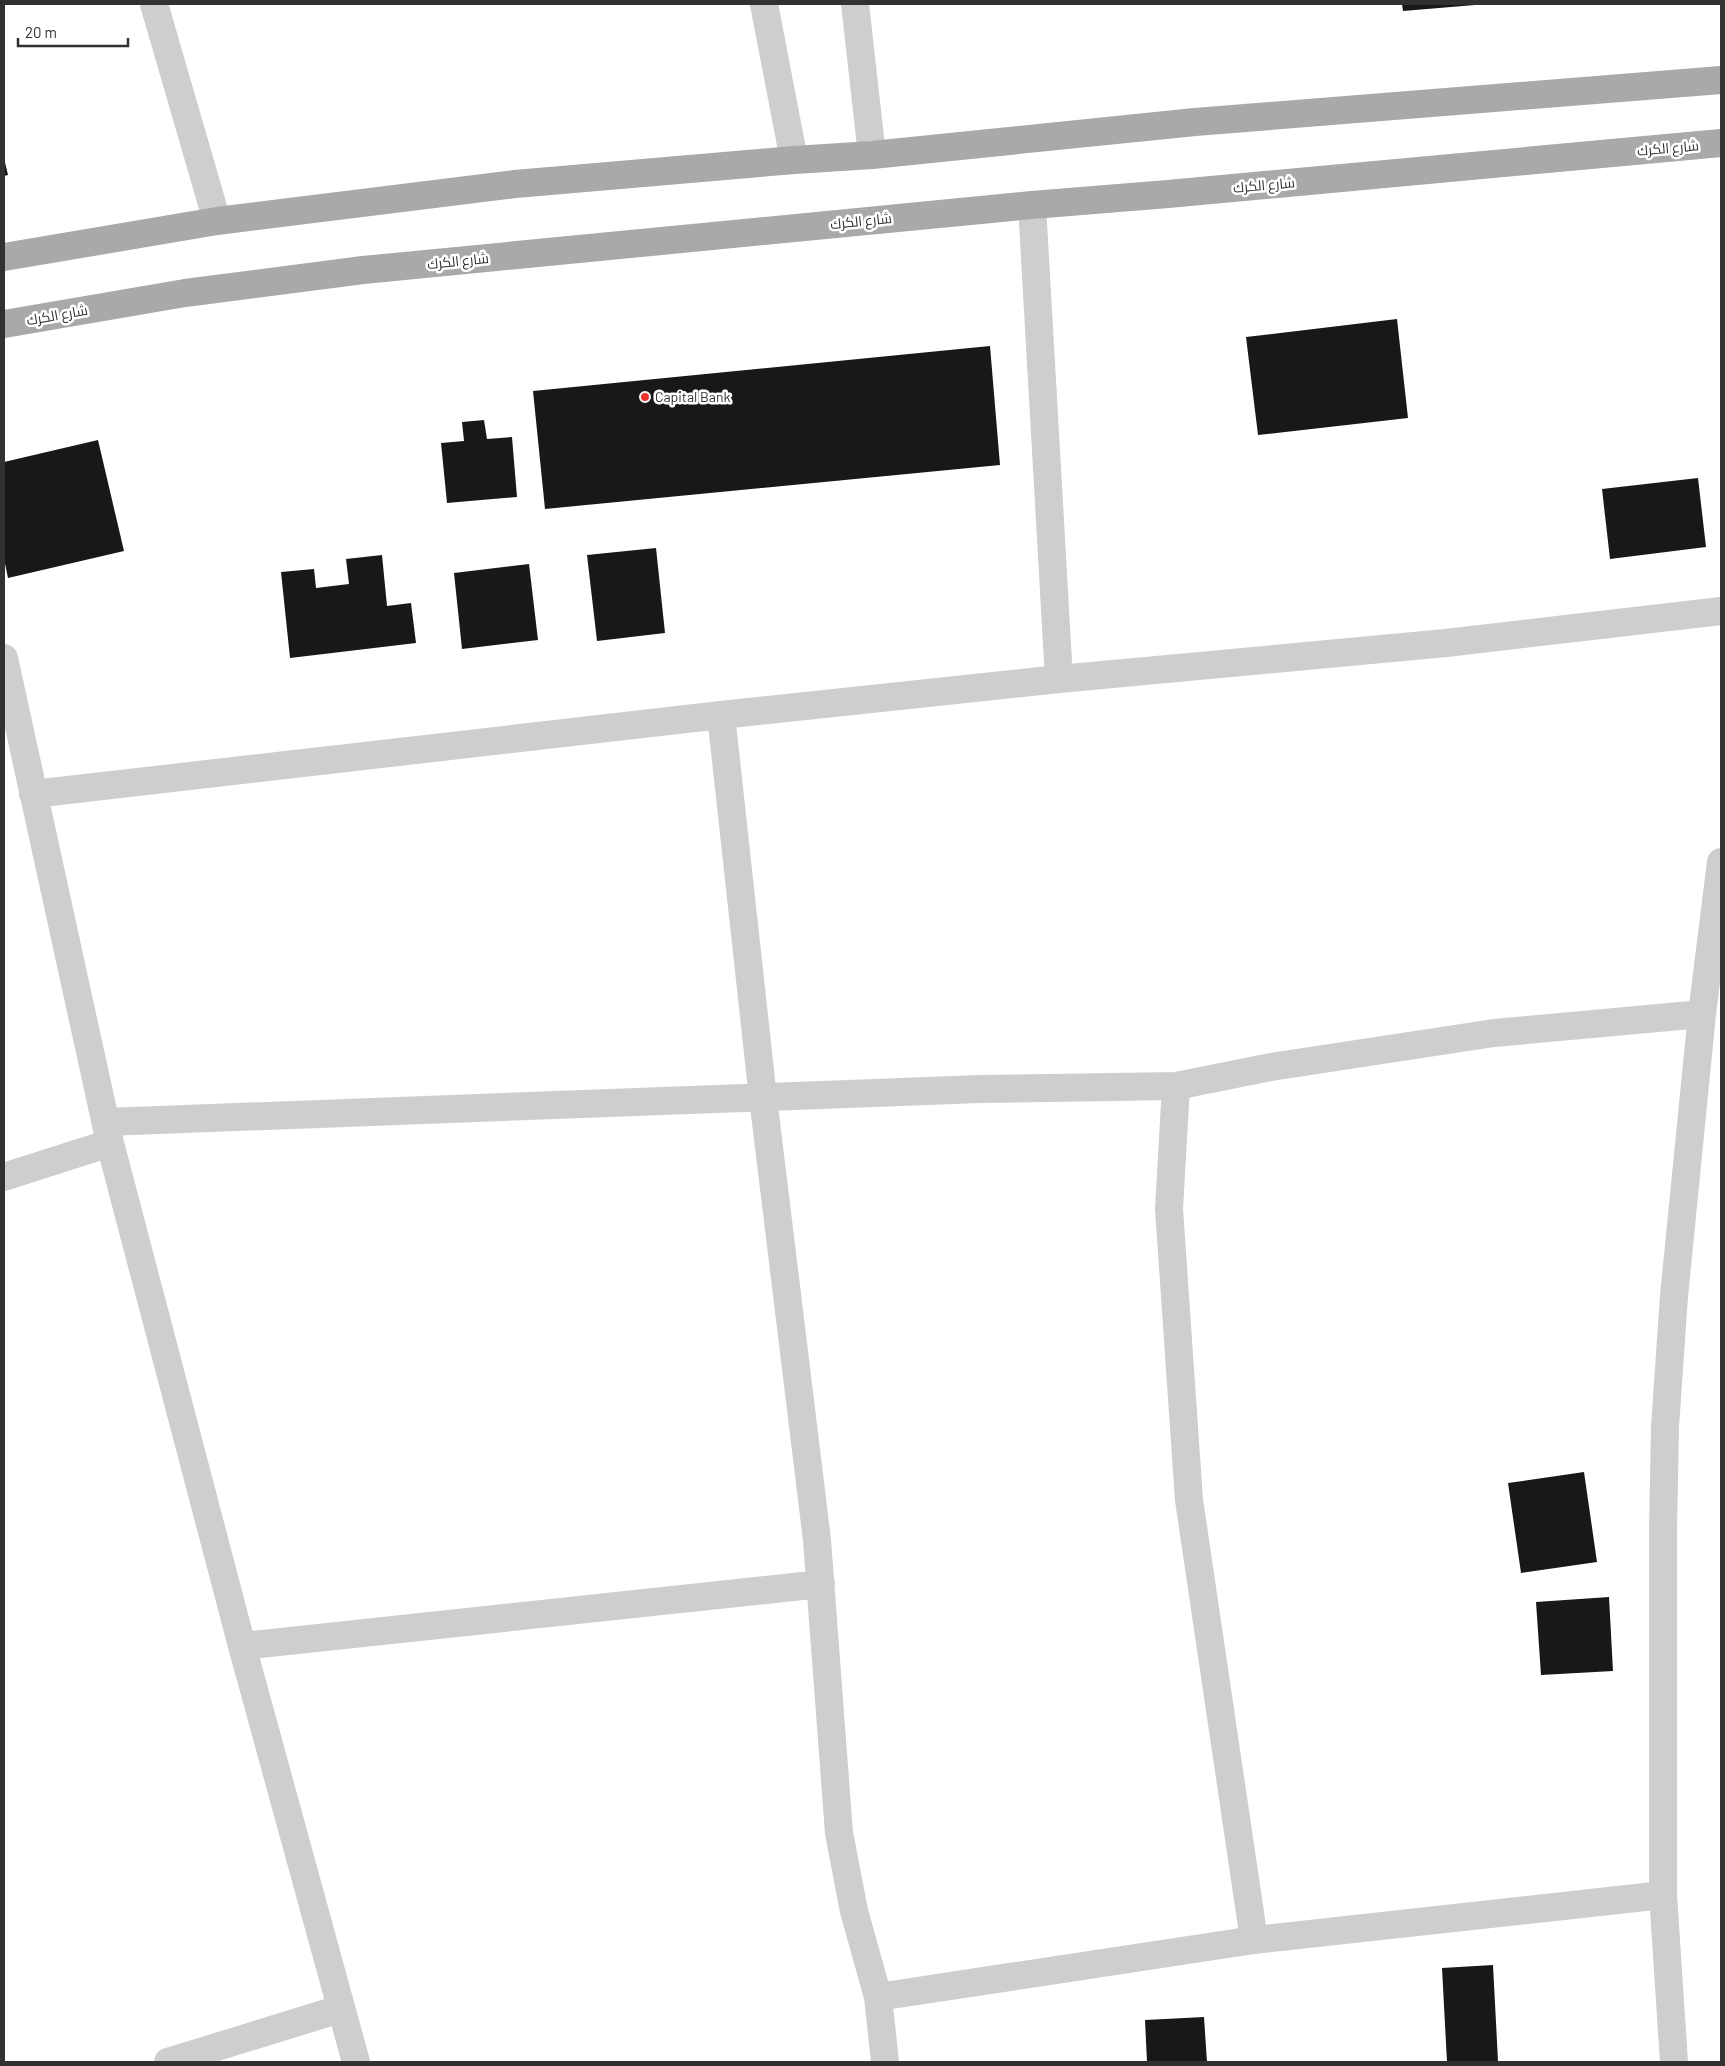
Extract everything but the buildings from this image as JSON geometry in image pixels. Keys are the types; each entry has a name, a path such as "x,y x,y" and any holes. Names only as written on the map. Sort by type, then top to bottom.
{"main road":[{"path":"4,256 217,221 515,184 872,155 1195,122 1721,80"},
{"name":"شارع الكرك","path":"4,324 185,293 363,270 1032,205 1721,143"}],"street":[{"path":"154,4 217,221"},
{"path":"764,4 794,160"},
{"path":"855,4 872,155"},
{"path":"1032,205 1059,679"},
{"path":"33,794 721,715 1059,679 1446,643 1721,611"},
{"path":"4,658 108,1133 242,1646 356,2062"},
{"path":"721,715 763,1098 821,1584 839,1833 854,1911 878,1997 885,2062"},
{"path":"1674,2062 1663,1895 1663,1530 1665,1427 1674,1296 1702,1014 1715,963 1721,862"},
{"path":"4,1177 108,1133 763,1098 980,1089 1176,1086 1270,1067 1494,1033 1702,1014"},
{"path":"1176,1086 1169,1209 1188,1500 1254,1940"},
{"path":"242,1646 821,1584"},
{"path":"878,1997 1254,1940 1663,1895"},
{"path":"168,2062 340,2009"}],"place":[{"name":"Capital Bank","path":"645,397"}]}
